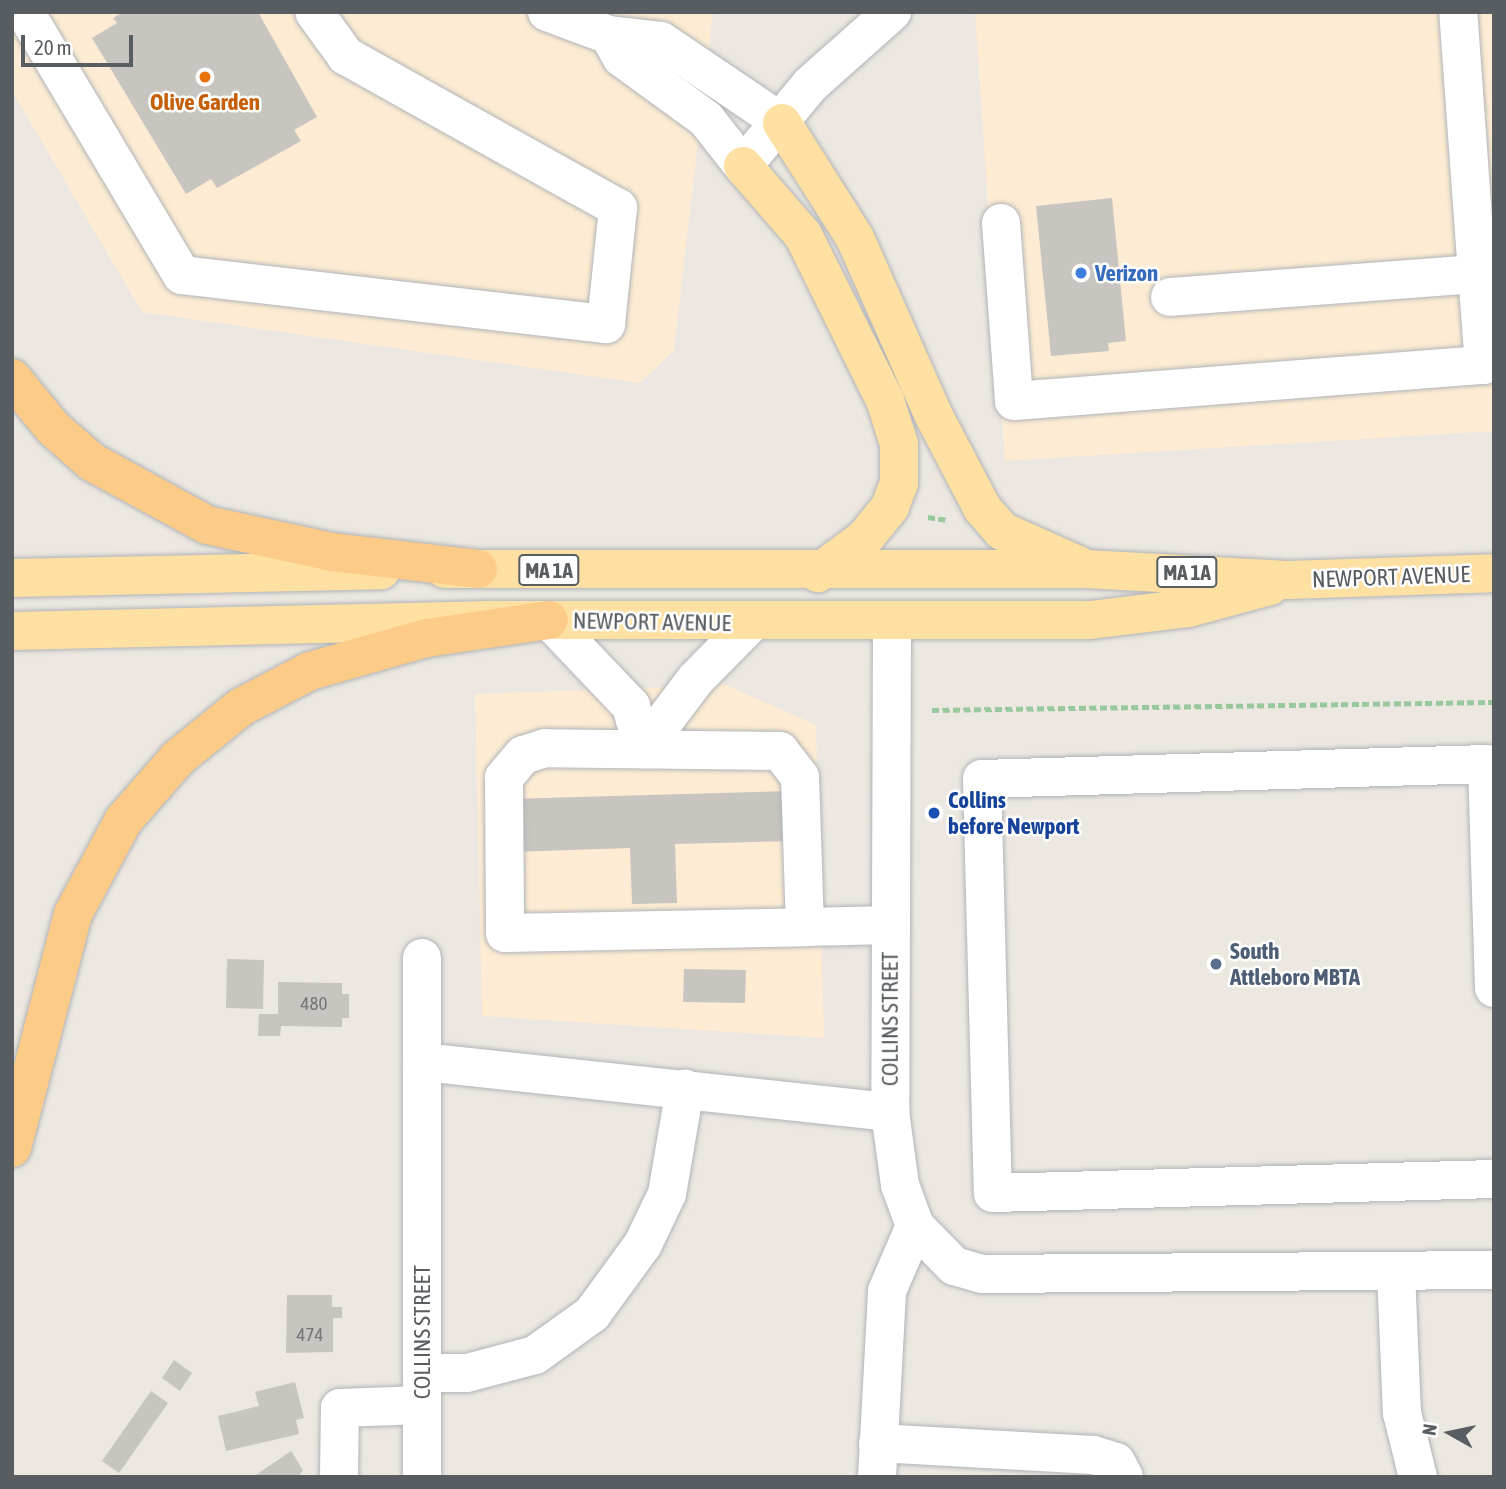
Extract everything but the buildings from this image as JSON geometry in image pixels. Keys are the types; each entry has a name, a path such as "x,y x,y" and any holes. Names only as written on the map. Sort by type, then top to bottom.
{"highway":[{"path":"12,378 53,428 92,462 207,524 332,552 478,569"},
{"path":"12,1148 73,914 123,821 178,758 242,706 310,671 404,643 549,620"}],"main road":[{"path":"782,123 855,238 934,416 982,508 1002,531 1086,569"},
{"path":"743,166 803,235 885,400 899,444 899,483 890,507 865,538 818,573"},
{"name":"NEWPORT AVENUE","path":"12,578 478,569 818,573 1086,569 1288,580 1494,573"},
{"name":"NEWPORT AVENUE","path":"12,631 549,620 892,623 1123,617 1220,602 1288,580"}],"street":[{"path":"24,12 182,275 606,324 618,208 346,56 314,12"},
{"path":"547,12 609,35 635,34 661,41 782,123"},
{"path":"609,35 622,58 706,119 743,166 782,123 810,85 892,12"},
{"path":"1001,223 1014,401 1484,365 1485,274 1458,12"},
{"path":"1170,298 1485,274"},
{"path":"549,620 624,697 643,748"},
{"path":"643,748 701,673 751,623"},
{"name":"COLLINS STREET","path":"422,1062 890,1112 892,623"},
{"path":"805,927 803,801 791,761 780,751 545,748 513,763 500,793 505,933 805,927 891,925"},
{"path":"1494,988 1487,764 982,779 993,1194 1494,1179"},
{"name":"COLLINS STREET","path":"422,958 422,1477"},
{"path":"339,1477 340,1408 422,1389 467,1373 535,1355 592,1314 643,1244 667,1194 685,1089"},
{"path":"890,1112 900,1185 915,1226 954,1266 982,1274 1494,1270"},
{"path":"915,1226 887,1291 878,1460 1005,1463 1094,1455 1116,1462 1124,1477"},
{"path":"1396,1272 1402,1413 1418,1477"}],"path":[{"path":"916,515 958,518"},
{"path":"932,710 1494,702"}],"shaded area":[{"path":"12,12 713,12 674,350 640,383 142,312 12,91"},
{"path":"975,12 1494,12 1494,431 1005,461"},
{"path":"726,685 816,725 824,1038 482,1016 475,694"}],"place":[{"name":"Olive Garden","path":"205,77"},
{"name":"Verizon","path":"1081,273"},
{"name":"Collins before Newport","path":"934,813"},
{"name":"South Attleboro MBTA","path":"1216,964"}]}
